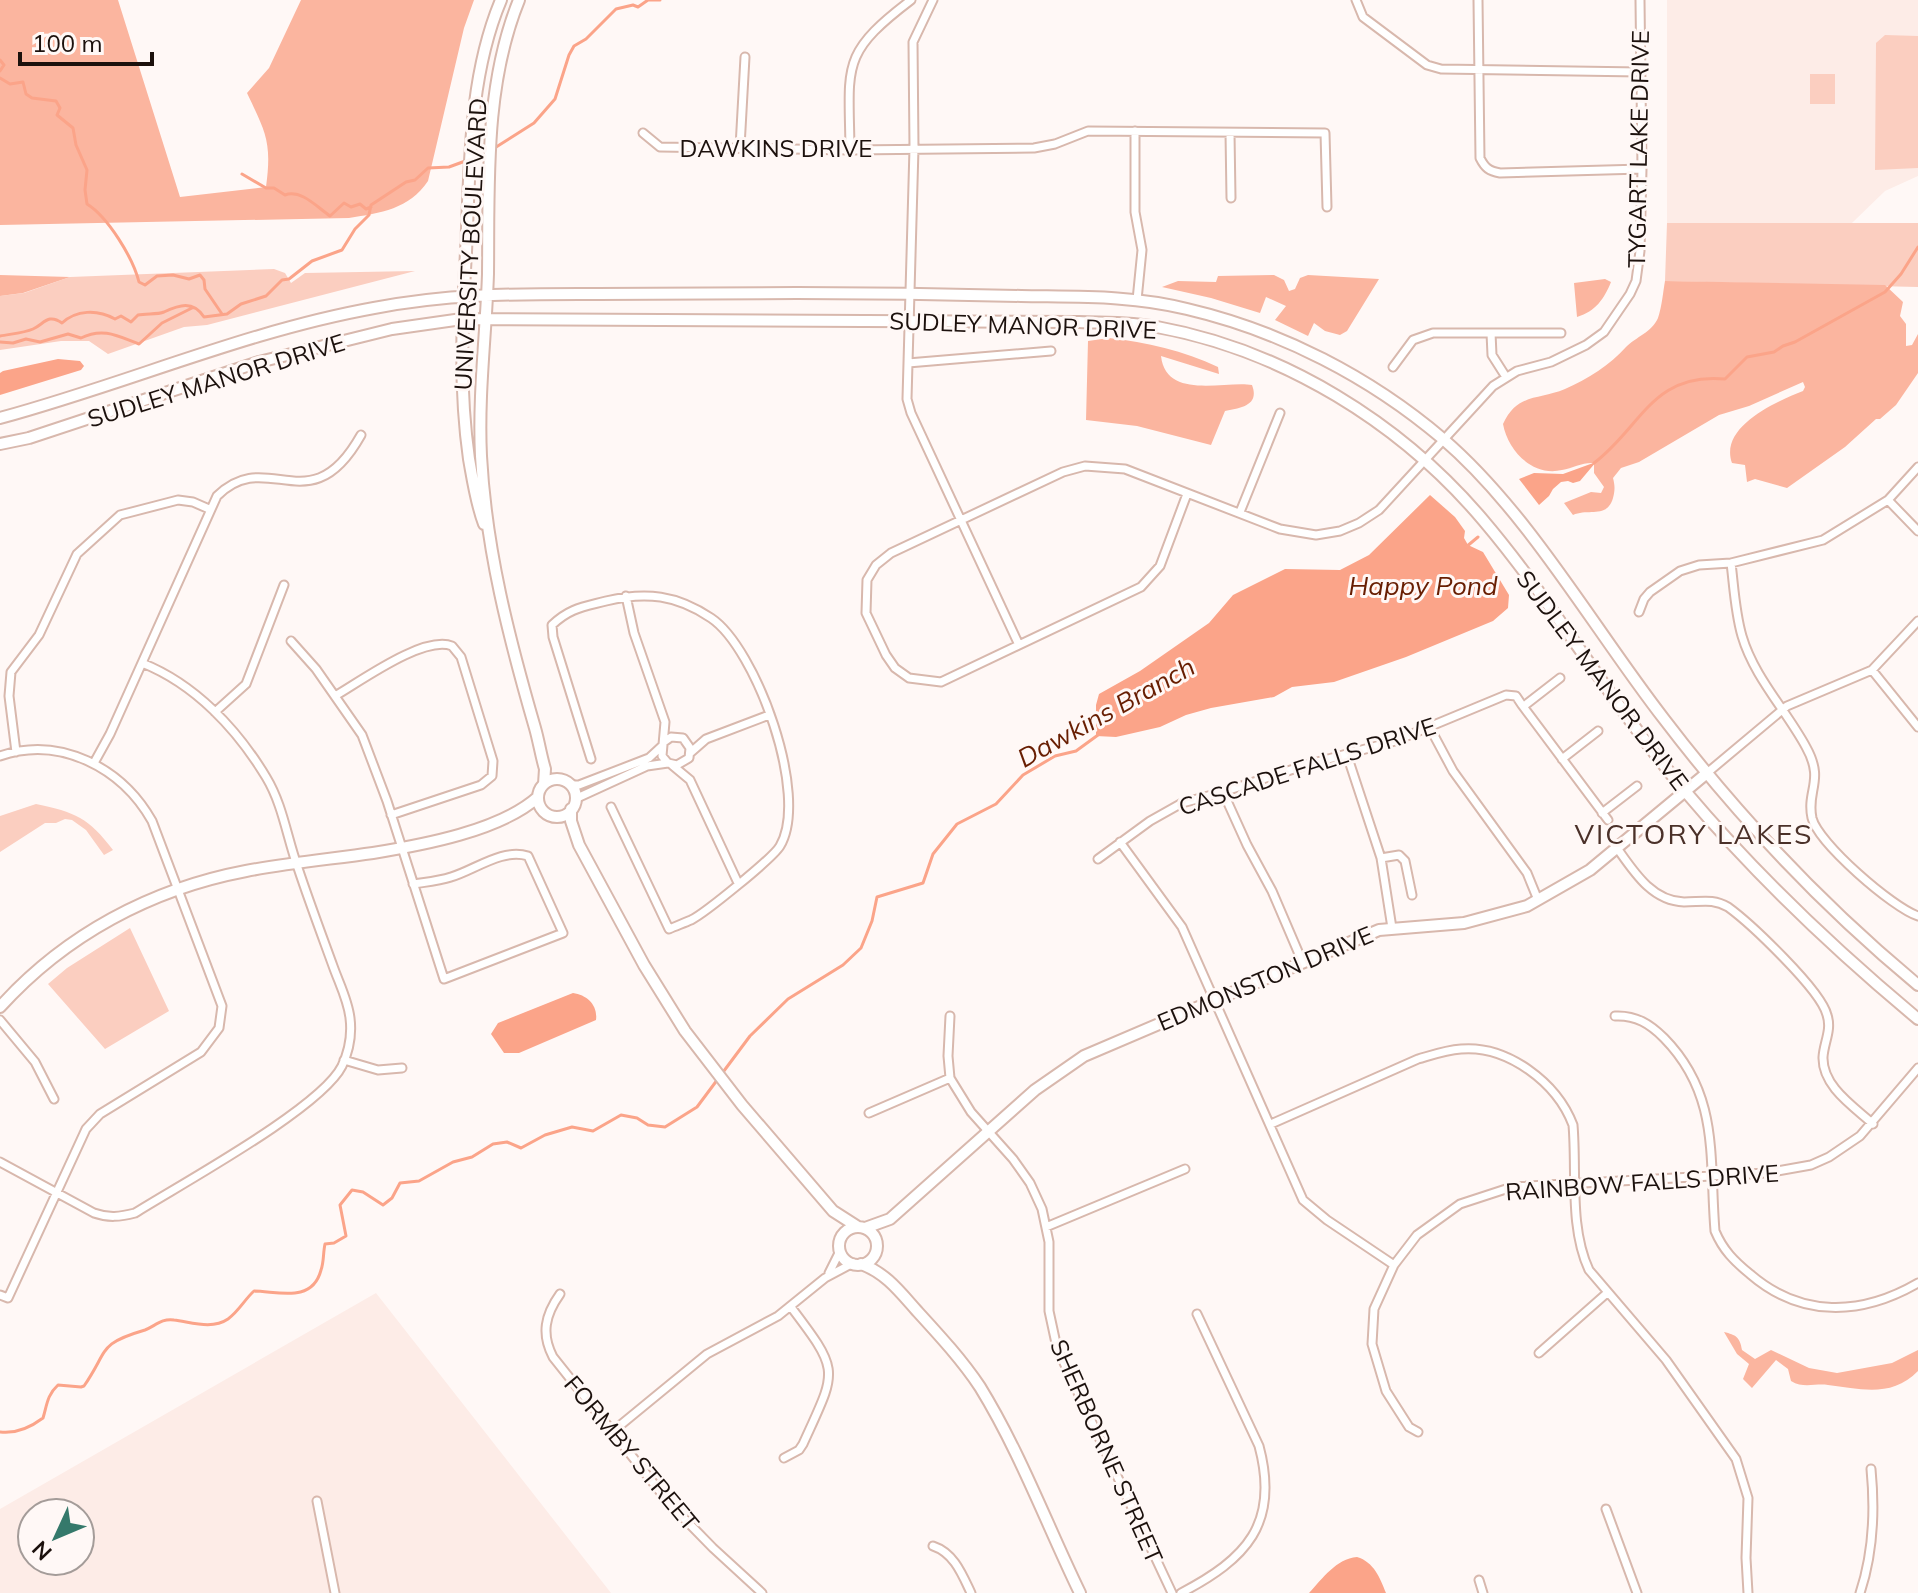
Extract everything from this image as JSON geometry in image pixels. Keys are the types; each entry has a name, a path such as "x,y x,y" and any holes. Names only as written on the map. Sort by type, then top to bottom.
{"main road":[{"name":"UNIVERSITY BOULEVARD","path":"489,537 478,507 465,429 461,371 462,319 476,89 482,58 501,0"},
{"name":"UNIVERSITY BOULEVARD","path":"519,0 507,31 496,85 480,408 489,537 510,643 546,772 544,784"},
{"name":"SUDLEY MANOR DRIVE","path":"0,418 299,324 372,308 464,295 909,293 1137,300 1186,308 1254,329 1312,352 1378,392 1444,440 1516,517 1664,719 1752,825 1823,898 1918,985"},
{"name":"SUDLEY MANOR DRIVE","path":"0,444 29,438 259,362 392,329 462,319 1122,323 1153,326 1204,338 1247,353 1321,388 1380,424 1426,460 1483,520 1511,555 1620,707 1685,791 1834,946 1918,1019"},
{"name":"UNIVERSITY BOULEVARD","path":"536,732 553,769 567,783"},
{"name":"EDMONSTON DRIVE","path":"876,1247 890,1219 1035,1090 1084,1056 1379,930 1464,923 1508,913 1538,900 1574,880 1617,848 1707,773"},
{"path":"0,1007 33,973 77,939 132,908 179,889 247,871 424,845 513,815 538,797 544,784 555,779 567,783 573,804 572,825 579,845 644,965 697,1048 833,1211 873,1235 889,1280"},
{"path":"538,797 540,806 579,845"},
{"path":"513,815 562,816 573,804"},
{"path":"833,1211 842,1237 840,1251 845,1259 876,1269 889,1280 978,1385 1007,1438 1080,1593"},
{"name":"EDMONSTON DRIVE","path":"862,1228 890,1219"},
{"path":"842,1237 850,1229 862,1228"},
{"path":"857,1264 869,1260 876,1247"}],"street":[{"path":"850,150 849,80 855,54 880,23 911,0"},
{"path":"933,0 913,42 914,148 907,399 1019,645"},
{"path":"1356,0 1363,17 1427,65 1441,69 1640,72"},
{"path":"1478,0 1480,158 1490,171 1642,169"},
{"name":"TYGART LAKE DRIVE","path":"961,520 1063,472 1085,466 1125,469 1280,529 1316,535 1340,531 1379,510 1486,393 1506,377 1565,357 1586,345 1604,332 1624,306 1636,281 1639,264 1642,169 1640,0"},
{"path":"740,147 745,57"},
{"name":"DAWKINS DRIVE","path":"643,133 660,147 850,150 1034,148 1055,144 1088,131 1325,133 1327,207"},
{"path":"1135,131 1135,212 1142,250 1137,300"},
{"path":"1230,133 1231,198"},
{"path":"1491,333 1492,355 1506,377"},
{"path":"1393,367 1407,347 1422,335 1561,333"},
{"path":"908,363 1051,351"},
{"path":"1240,512 1280,413"},
{"path":"94,763 142,663 209,509 225,488 265,476 305,482 324,476 342,464 361,435"},
{"path":"1639,612 1650,592 1680,571 1699,565 1731,563 1823,540 1888,500 1918,467"},
{"path":"961,520 891,553 876,565 867,580 866,613 895,668 909,678 941,682 960,676 1141,587 1160,566 1187,494"},
{"path":"16,752 9,696 11,672 39,635 77,554 120,515 178,500 209,509"},
{"path":"1888,500 1918,531"},
{"path":"1731,563 1742,636 1752,660 1807,747 1815,767 1816,782 1811,809 1819,834 1844,860 1902,907 1918,916"},
{"path":"215,712 246,684 284,585"},
{"path":"591,759 553,637 552,625 569,610 626,596 655,595 681,602 712,619 731,637 744,655 785,761 790,813 781,845 766,861 694,919 669,929 611,807"},
{"path":"626,596 634,633 665,722 662,756 690,780"},
{"path":"1707,773 1782,710 1872,670 1918,621"},
{"path":"291,641 362,735 444,979 563,933 528,856 509,854 450,878 413,884"},
{"path":"335,696 400,658 433,645 452,646 461,657 493,761 492,776 481,785 391,815"},
{"path":"0,1162 98,1214 119,1217 135,1213 315,1097 334,1079 350,1042 350,1015 296,864 279,804 266,777 199,695 160,670 142,663"},
{"path":"1872,670 1918,727"},
{"path":"1560,678 1524,706 1605,817 1637,786"},
{"name":"CASCADE FALLS DRIVE","path":"1098,859 1150,821 1182,803 1430,728 1506,695 1516,696 1524,706"},
{"path":"573,804 647,766 681,764 706,739 769,715"},
{"path":"665,722 689,743 690,780 738,883"},
{"path":"1430,728 1453,771 1527,873 1538,900"},
{"path":"1562,759 1598,731"},
{"path":"567,783 579,785 644,759 671,737 706,739"},
{"path":"0,756 16,752 65,753 94,763 126,785 144,807 179,889 220,995 222,1017 209,1045 201,1052 92,1121 4,1297"},
{"path":"1347,755 1381,858 1392,928"},
{"path":"1223,792 1272,891 1302,961"},
{"path":"1120,842 1182,927 1303,1200 1394,1265"},
{"path":"1617,848 1639,878 1661,897 1683,902 1718,901 1728,907 1818,994 1828,1016 1829,1030 1823,1058 1825,1072 1831,1085 1873,1124"},
{"path":"1381,858 1399,855 1405,861 1412,895"},
{"path":"869,1113 950,1078 950,1016"},
{"path":"1615,1016 1639,1019 1652,1027 1686,1066 1703,1096 1708,1118 1715,1231 1722,1248 1760,1283 1787,1300 1821,1308 1857,1306 1887,1299 1918,1283"},
{"path":"0,1020 35,1062 54,1099"},
{"path":"1271,1124 1443,1051 1464,1048 1488,1051 1513,1060 1555,1093 1573,1125 1582,1253 1589,1270 1666,1360 1736,1459 1748,1498 1748,1593"},
{"path":"344,1060 378,1070 402,1068"},
{"name":"RAINBOW FALLS DRIVE","path":"1418,1432 1409,1427 1386,1391 1372,1344 1374,1309 1394,1265 1417,1235 1460,1204 1512,1187 1789,1171 1811,1165 1845,1148 1873,1124 1918,1068"},
{"name":"SHERBORNE STREET","path":"950,1078 971,1112 1030,1183 1042,1209 1049,1260 1049,1311 1057,1348 1172,1593"},
{"path":"1046,1227 1185,1169"},
{"path":"825,1278 840,1251"},
{"path":"612,1432 707,1354 791,1307 825,1278 857,1264"},
{"path":"1539,1353 1607,1293"},
{"name":"FORMBY STREET","path":"560,1294 546,1321 550,1350 612,1432 693,1529 762,1593"},
{"path":"784,1458 799,1450 803,1444 826,1395 830,1372 824,1352 791,1307"},
{"path":"1181,1593 1215,1575 1236,1558 1258,1523 1265,1495 1264,1465 1259,1446 1197,1314"},
{"path":"1860,1593 1871,1535 1874,1498 1871,1469"},
{"path":"317,1501 335,1593"},
{"path":"1606,1509 1637,1593"},
{"path":"933,1546 943,1549 951,1557 971,1593"},
{"path":"1479,1580 1483,1593"}],"shaded area":[{"path":"0,0 118,0 180,197 266,187 266,138 247,93 269,68 301,0 474,0 464,28 428,181 403,204 349,218 0,225"},
{"path":"1667,0 1918,0 1918,176 1885,191 1852,223 1667,223"},
{"path":"1885,35 1918,36 1918,168 1875,170 1876,43"},
{"path":"1810,74 1835,74 1835,104 1810,104"},
{"path":"1667,223 1918,223 1918,287 1665,281"},
{"path":"274,269 285,273 291,283 305,273 415,271 207,325 184,327 108,354 89,341 61,341 0,350 0,296 24,293 70,277"},
{"path":"0,275 70,277 23,293 0,296"},
{"path":"1274,275 1284,280 1289,291 1295,289 1300,278 1308,275 1379,279 1347,331 1340,335 1325,331 1314,323 1308,336 1275,320 1286,306 1266,297 1260,313 1162,287 1178,281 1216,282 1218,276"},
{"path":"1605,279 1611,282 1602,299 1594,308 1577,317 1574,283"},
{"path":"1665,281 1885,285 1903,302 1900,316 1906,324 1906,346 1912,345 1918,334 1918,373 1896,405 1845,447 1787,488 1755,479 1747,482 1745,465 1732,463 1730,450 1741,427 1765,409 1803,391 1803,382 1749,406 1719,415 1639,462 1621,468 1613,478 1614,495 1606,509 1573,515 1564,503 1591,492 1601,493 1604,487 1594,473 1594,463 1562,470 1541,470 1516,452 1503,424 1522,402 1582,381 1606,366 1648,331 1658,318"},
{"path":"1109,338 1165,348 1205,361 1218,367 1219,374 1161,356 1165,370 1174,379 1199,386 1252,385 1253,398 1247,405 1225,411 1211,445 1137,426 1086,420 1088,341"},
{"path":"36,804 80,818 96,830 113,850 104,855 86,830 65,819 45,823 0,852 0,816"},
{"path":"130,928 169,1011 105,1049 48,984 67,968"},
{"path":"376,1293 611,1593 0,1593 0,1509 16,1500 16,1577 96,1577 96,1497 21,1497"},
{"path":"1724,1332 1737,1337 1742,1350 1755,1359 1771,1350 1809,1368 1837,1373 1892,1363 1918,1350 1918,1371 1898,1385 1876,1390 1805,1385 1791,1381 1788,1369 1776,1360 1752,1388 1743,1379 1749,1364 1737,1354"}],"water":[{"path":"58,359 80,361 84,366 81,370 0,395 0,373 3,371"},
{"path":"1596,462 1580,481 1561,482 1539,505 1519,479 1534,473 1563,474"},
{"name":"Happy Pond","path":"1430,495 1455,517 1465,531 1464,538 1468,545 1483,552 1509,595 1508,608 1493,621 1406,657 1334,682 1292,687 1274,697 1211,708 1160,727 1116,737 1096,736 1099,694 1140,671 1209,623 1233,595 1285,569 1340,570 1369,555"},
{"path":"573,993 590,1002 596,1020 519,1053 504,1053 491,1034 498,1023"},
{"path":"1357,1557 1372,1567 1386,1593 1309,1593 1336,1565"}],"waterway":[{"path":"493,149 534,123 555,99 574,46 586,39 616,9 633,5 638,7 648,0 660,0"},
{"path":"0,60 4,65 0,71"},
{"path":"0,78 10,84 23,82 26,94 32,98 56,101 60,108 57,115 73,128 76,145 87,170 87,204 119,239 139,282 145,285 157,276 173,275 189,279 200,275 205,289 222,314"},
{"path":"0,336 29,330 50,319 62,323 74,315 87,312 115,319 121,316 131,322 138,315 186,306 195,308 204,317 227,314 241,304 266,296 282,280 289,279 312,261 342,250 355,229 369,215 371,205 406,182 415,180 428,168 449,167 468,160"},
{"path":"242,174 285,195 297,194 330,216 344,203 351,207 360,204 366,209 371,207"},
{"name":"Dawkins Branch","path":"1594,463 1664,393 1680,384 1700,379 1725,379 1747,357 1774,352 1885,292 1918,247"},
{"path":"0,342 13,343 26,339 40,342 68,334 81,338 103,333 139,344 162,323 192,308"},
{"name":"Dawkins Branch","path":"1466,547 1478,537"},
{"name":"Dawkins Branch","path":"0,1432 23,1429 43,1418 54,1389 58,1385 84,1386 106,1350 119,1340 166,1320 208,1325 222,1322 232,1316 254,1291 293,1293 310,1288 321,1270 325,1244 346,1236 340,1205 352,1190 363,1192 383,1205 392,1198 400,1183 419,1181 493,1144 507,1142 521,1148 545,1135 572,1127 593,1131 621,1115 637,1118 648,1125 665,1127 697,1107 750,1036 788,999 843,965 861,948 872,921 877,897 923,883 933,854 957,824 996,804 1023,775 1055,756 1076,751 1098,735"}],"district":[{"name":"VICTORY LAKES","path":"1694,833"}]}
